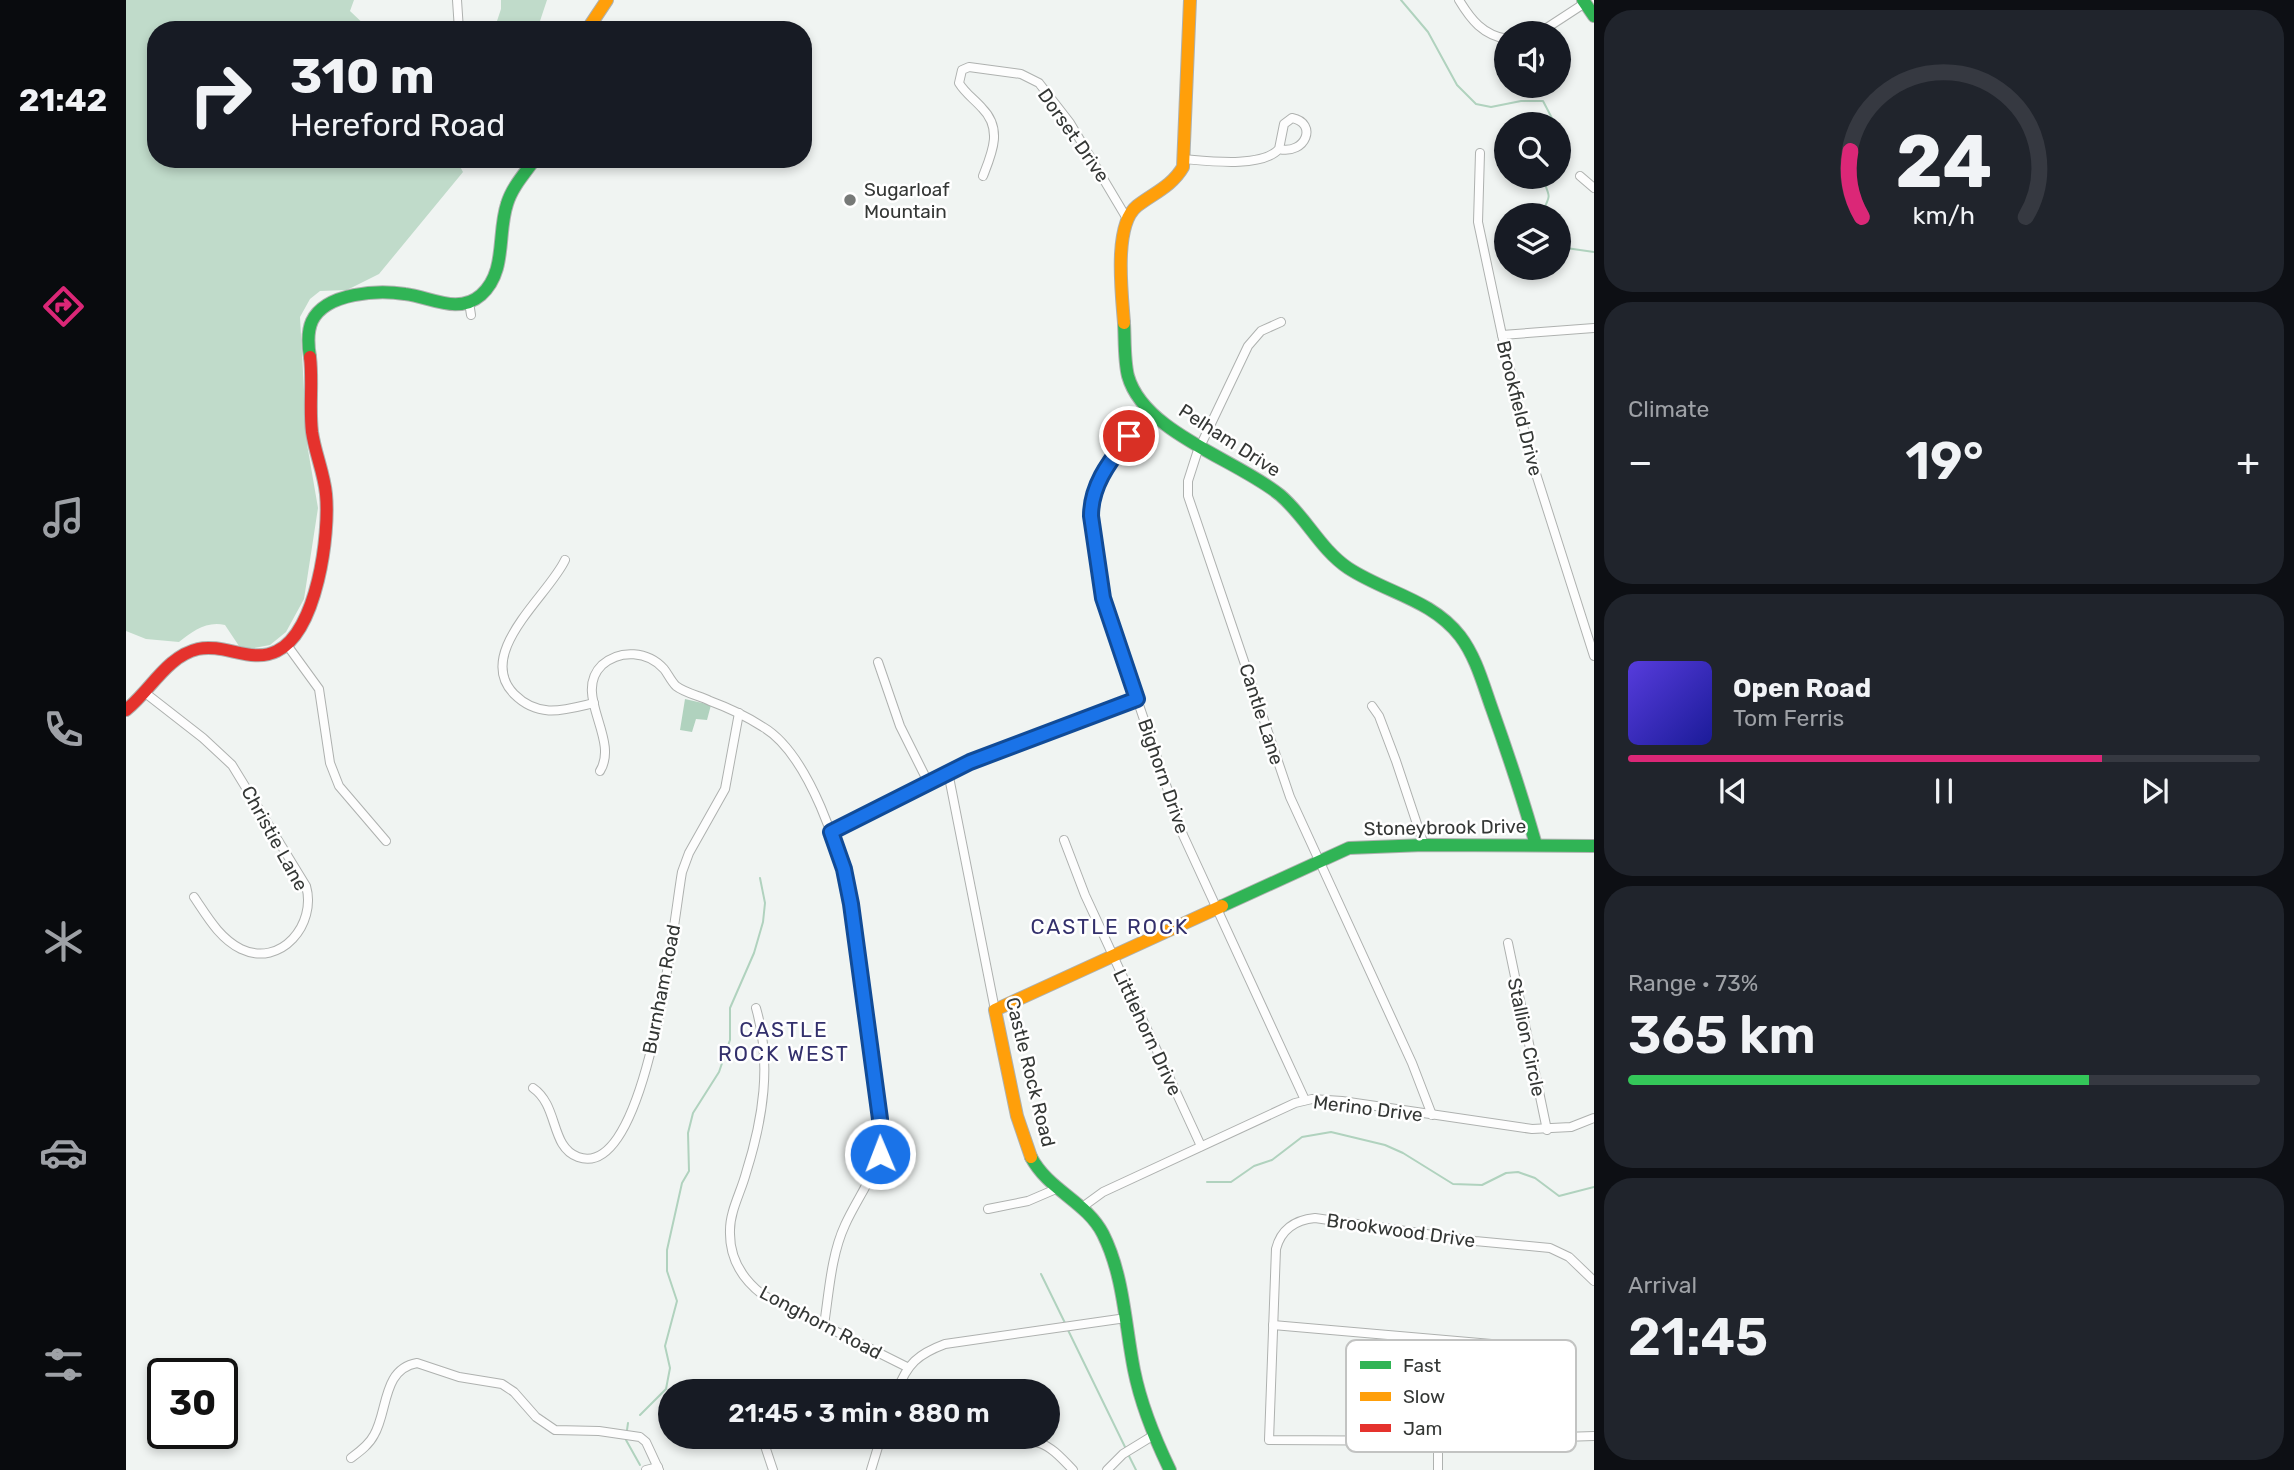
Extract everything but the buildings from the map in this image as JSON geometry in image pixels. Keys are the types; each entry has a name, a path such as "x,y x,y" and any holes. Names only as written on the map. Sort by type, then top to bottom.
{"street":[{"path":"457,0 458,21"},
{"path":"593,21 607,0"},
{"path":"1126,217 1177,178 1184,159 1190,0"},
{"path":"1459,0 1476,25 1494,36"},
{"path":"1556,21 1584,1 1594,16"},
{"name":"Dorset Drive","path":"983,176 993,150 995,133 986,112 959,82 960,75 969,67 1026,75 1039,83 1070,123 1126,217"},
{"path":"1184,159 1248,161 1272,155 1279,149"},
{"name":"Brookfield Drive","path":"1480,153 1478,222 1502,335 1530,456 1594,656"},
{"path":"126,710 170,663 190,651 219,648 260,657 287,645 303,622 315,588 326,521 326,490 311,422 313,387 309,332 313,317 331,302 379,293 405,293 470,309 494,277 506,205 529,168"},
{"path":"1580,176 1594,188"},
{"name":"Pelham Drive","path":"1126,217 1121,239 1129,381 1136,397 1153,413 1201,446 1278,493 1340,562 1363,577 1425,603 1460,635 1478,671 1536,845"},
{"name":"Cantle Lane","path":"1281,322 1261,331 1248,346 1190,472 1188,496 1286,787 1412,1063 1432,1115"},
{"path":"1502,335 1594,328"},
{"name":"Bighorn Drive","path":"1153,413 1123,444 1097,483 1091,504 1091,530 1098,575 1184,835 1305,1100"},
{"path":"565,560 558,576 526,612 509,643 503,659 503,674 512,692 537,710 554,712 594,703"},
{"path":"287,645 319,689 330,763 339,786 386,841"},
{"path":"600,771 606,756 592,684 598,669 616,656 634,654 656,661 678,687 739,713 768,730 790,751 831,832 844,869 851,904 881,1136 875,1171 839,1239 824,1325"},
{"path":"878,662 900,726 928,782"},
{"name":"Christie Lane","path":"144,692 220,753 240,775 306,886 308,911 301,929 289,942 276,950 257,953 241,949 224,937 194,897"},
{"path":"831,832 948,772 1137,699"},
{"path":"1372,706 1379,716 1396,761 1424,845"},
{"name":"Burnham Road","path":"533,1088 548,1104 563,1144 573,1154 585,1159 599,1157 617,1143 632,1110 657,1027 681,872 725,789 739,713"},
{"name":"Castle Rock Road","path":"948,772 995,1010 1027,1149 1038,1169 1056,1189 1096,1221 1105,1237 1121,1288 1137,1385 1154,1435 1171,1470"},
{"name":"Littlehorn Drive","path":"1064,840 1072,866 1112,956 1201,1146"},
{"name":"Stoneybrook Drive","path":"995,1010 1318,862 1359,846 1594,846"},
{"name":"Stallion Circle","path":"1507,943 1547,1130"},
{"name":"Longhorn Road","path":"756,1008 764,1044 765,1076 752,1151 731,1221 732,1251 742,1273 756,1290 907,1367"},
{"name":"Merino Drive","path":"1081,1208 1103,1192 1305,1100 1332,1100 1547,1130 1571,1128 1594,1118"},
{"path":"988,1209 1028,1201 1056,1189"},
{"name":"Brookwood Drive","path":"1346,1440 1269,1440 1278,1241 1290,1226 1315,1217 1475,1241 1550,1248 1569,1257 1594,1281"},
{"path":"902,1379 907,1367 926,1351 961,1340 1126,1318"},
{"path":"1273,1325 1446,1340"},
{"path":"351,1458 376,1433 390,1387 398,1372 417,1363 459,1377 502,1384 514,1392 543,1423 555,1430 640,1437 646,1442 659,1469 646,1470"},
{"path":"1107,1470 1123,1454 1154,1435"},
{"path":"1576,1435 1594,1436"},
{"path":"766,1449 773,1470"},
{"path":"871,1470 877,1449"},
{"path":"1048,1449 1073,1470"},
{"path":"1438,1452 1438,1470"}],"shaded area":[{"path":"126,0 354,0 350,11 361,21 147,21 147,168 461,168 463,172 379,274 347,290 320,291 310,299 300,317 307,444 318,508 304,599 286,632 270,645 249,649 239,646 225,625 212,624 200,628 179,642 146,639 126,631"},
{"path":"501,0 547,0 540,21 497,21"},
{"path":"685,699 711,705 707,720 696,719 692,732 680,730"}],"waterway":[{"path":"1401,0 1428,32 1457,85 1476,104 1491,107 1521,101 1543,101 1549,112"},
{"path":"1547,189 1549,196 1547,203"},
{"path":"1571,249 1594,252"},
{"path":"640,1415 666,1389 670,1368 665,1346 677,1301 667,1271 667,1250 682,1183 689,1171 688,1133 693,1113 719,1072 730,1040 730,1008 754,953 763,922 765,903 760,878"},
{"path":"1207,1182 1231,1182 1254,1166 1272,1160 1302,1137 1331,1132 1385,1145 1453,1184 1482,1185 1506,1173 1518,1172 1535,1178 1559,1196 1594,1187"},
{"path":"1041,1274 1065,1323"},
{"path":"1067,1328 1126,1449"},
{"path":"627,1430 628,1423"},
{"path":"626,1440 640,1465"},
{"path":"1128,1454 1136,1470"}],"traffic: fast":[{"path":"1583,0 1594,16"},
{"path":"310,357 308,339 312,321 319,311 341,299 368,293 394,293 463,304 481,295 495,275 509,198 528,168"},
{"path":"1124,323 1128,376 1137,396 1153,414 1194,444 1280,495 1329,552 1348,568 1436,613 1460,636 1482,680 1536,845"},
{"path":"1222,906 1349,848 1424,845 1594,846"},
{"path":"1031,1157 1047,1178 1087,1213 1103,1234 1120,1284 1140,1396 1170,1470"}],"traffic: slow":[{"path":"593,21 607,0"},
{"path":"1124,323 1121,261 1129,215 1168,184 1183,167 1190,0"},
{"path":"1031,1157 1017,1116 995,1010 1222,906"}],"traffic: jam":[{"path":"126,710 168,666 187,653 208,648 267,654 277,651 291,640 302,624 318,580 327,511 325,486 312,432 310,357"}],"place":[{"name":"Sugarloaf Mountain","path":"850,200"}],"district":[{"name":"CASTLE ROCK","path":"1110,927"},
{"name":"CASTLE ROCK WEST","path":"784,1042"}],"route":[{"path":"880,1154 880,1119 851,904 844,869 831,832 970,762 1137,699 1103,598 1091,530 1091,504 1097,483 1129,436"}]}
